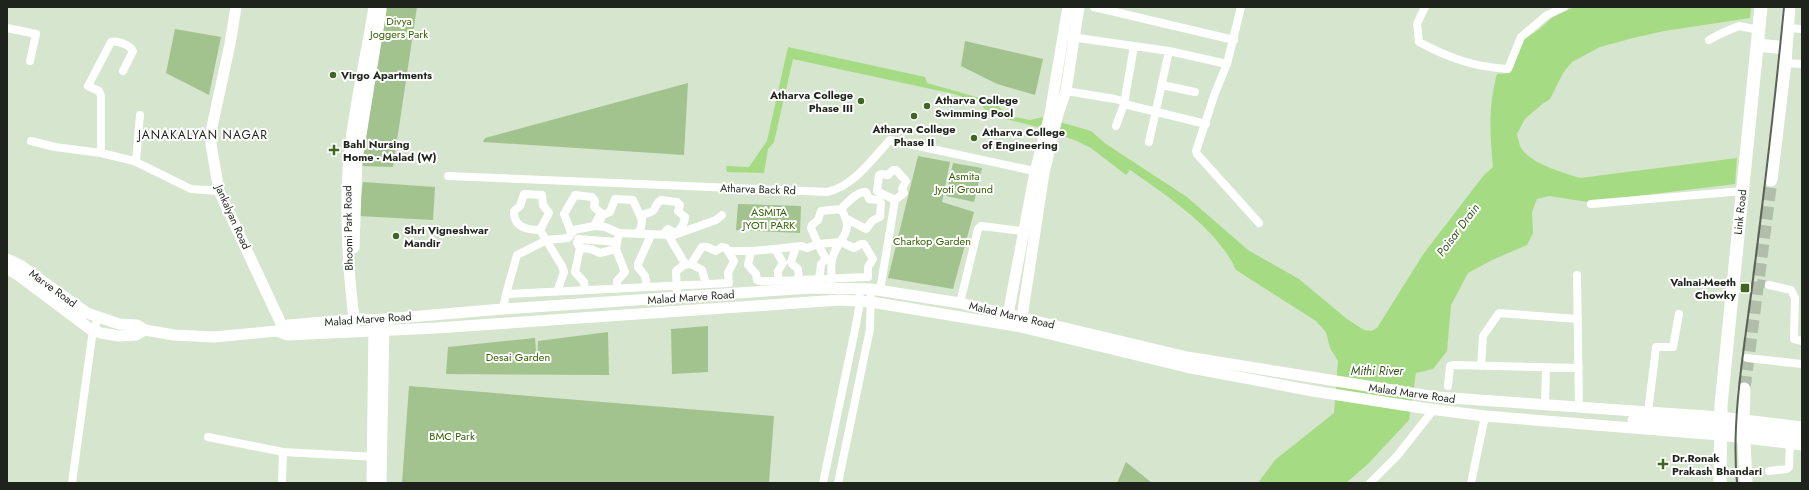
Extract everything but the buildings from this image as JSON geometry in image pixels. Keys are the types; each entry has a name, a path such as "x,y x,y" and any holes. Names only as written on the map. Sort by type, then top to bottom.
{"main road":[{"name":"Jankalyan Road","path":"236,7 230,44 212,127 211,144 220,191 282,331"},
{"path":"371,53 374,7"},
{"path":"371,53 381,7"},
{"path":"1007,319 1023,231 1066,91 1070,66 1068,7"},
{"path":"1022,322 1040,172 1050,114 1059,65 1079,7"},
{"name":"Link Road","path":"1720,435 1720,417 1761,7"},
{"path":"1771,180 1785,63 1789,7"},
{"path":"1757,45 1786,48"},
{"name":"Bhoomi Park Road","path":"371,53 353,157 350,217 352,263 358,319 373,327 377,457"},
{"path":"1059,65 1070,66"},
{"name":"Marve Road","path":"7,259 20,265 58,299 98,317"},
{"path":"7,269 58,299 92,330 119,336 136,335 145,330"},
{"name":"Malad Marve Road","path":"373,327 431,315 811,288 833,283 859,289 875,289 960,303 1007,319"},
{"name":"Malad Marve Road","path":"282,331 288,325 358,319 373,327 432,328 811,302 860,301 1007,319 1187,357 1314,379 1424,395 1579,408 1720,417 1802,427"},
{"path":"489,310 489,324"},
{"path":"431,315 432,328"},
{"path":"98,317 119,324 137,325 145,330 174,335 214,337 282,331 373,327"},
{"name":"Malad Marve Road","path":"1022,322 1186,366 1313,391 1485,416 1744,437 1802,445"},
{"path":"1744,389 1743,419 1746,483"},
{"path":"1447,398 1466,406 1713,425 1802,436"},
{"path":"1720,435 1720,483"},
{"path":"372,483 377,457"},
{"path":"377,457 381,483"}],"street":[{"path":"1094,7 1234,40"},
{"path":"1425,7 1417,24 1419,42 1443,55 1485,68 1508,68 1521,37 1547,15 1564,7"},
{"path":"1239,8 1234,40 1227,64 1215,93 1196,151 1197,154 1259,223"},
{"path":"1788,25 1802,29"},
{"path":"1709,40 1739,26 1759,26"},
{"path":"7,28 36,34 30,61"},
{"path":"1069,36 1169,51 1227,64"},
{"path":"89,84 111,42 115,41 131,48 133,51 123,71"},
{"path":"1116,126 1124,104 1134,46"},
{"path":"101,153 101,96 99,91 88,86 89,84 85,80 102,48"},
{"path":"1149,142 1169,51"},
{"path":"1785,63 1802,64"},
{"path":"1162,85 1195,92"},
{"path":"1066,91 1115,99 1124,104 1156,113 1206,124"},
{"path":"136,162 140,115"},
{"name":"Atharva Back Rd","path":"448,176 827,192 839,190 856,177 890,140 1040,172"},
{"path":"31,141 55,147 101,153 136,162 190,189 220,191"},
{"path":"1591,204 1743,191"},
{"path":"818,279 821,264 826,259 811,228 812,225 818,220 821,211 841,209 850,200 862,192 866,192 869,199 879,200 880,217 872,221 866,229 847,219 841,209"},
{"path":"540,230 528,230 519,226 513,215 514,211 520,206 524,194 542,195 543,205 549,213 564,214"},
{"path":"564,214 575,195 592,198 595,201 594,207 601,213 600,216 605,227"},
{"path":"594,226 600,216 610,212 615,199 634,200 635,208 642,220 641,228 637,234"},
{"path":"640,215 651,213 656,210 658,202 661,200 677,202 680,205 678,210 685,217 685,220 670,235"},
{"path":"838,483 870,329 871,302 875,289 882,277 894,205 880,206"},
{"path":"540,230 549,213"},
{"path":"564,214 571,232"},
{"path":"503,309 517,255 547,240 568,238 574,230 594,226 605,227 619,233 670,235 716,220 722,215"},
{"path":"833,283 832,260 846,232 847,219"},
{"path":"960,303 978,229 981,226 1023,231"},
{"path":"540,230 562,266 564,272 557,292"},
{"path":"617,289 617,281 625,272 617,246 619,233"},
{"path":"647,287 645,276 638,267 638,264 651,235"},
{"path":"670,235 684,262 702,270 706,284"},
{"path":"584,290 584,282 575,272 580,248 577,243 578,240 617,246"},
{"path":"728,251 751,252 801,246 806,248 818,244 841,242 852,248 864,244 873,259 868,266 868,277"},
{"path":"580,248 591,249 600,253 617,246"},
{"path":"506,294 557,292 584,290 617,289 647,287 677,286 729,283 728,273 734,264 734,261 726,248 722,247 716,251 707,247 702,247 687,264 676,271 677,286 677,298"},
{"path":"796,247 791,262 798,269 799,280"},
{"path":"775,249 783,263 778,271 778,281"},
{"path":"748,265 751,252"},
{"path":"734,264 748,265 756,274 757,280 759,281 818,279 833,283 868,277 882,277"},
{"path":"1577,275 1579,408"},
{"path":"1769,285 1791,290 1795,298 1794,339 1802,341"},
{"path":"824,483 856,325 860,301 859,289"},
{"path":"1481,366 1483,336 1499,313 1578,320"},
{"path":"1648,412 1656,347 1673,347 1679,314"},
{"path":"73,483 92,330 98,317"},
{"path":"1747,358 1802,364"},
{"path":"1448,386 1450,366 1454,365 1579,368"},
{"path":"1545,404 1546,368"},
{"path":"1370,483 1397,456 1434,409"},
{"path":"1471,483 1485,416"},
{"path":"208,437 283,452 377,457"},
{"path":"1769,471 1787,469 1789,467 1790,444"},
{"path":"282,483 283,452"},
{"path":"827,467 841,470"}],"green space":[{"name":"Divya Joggers Park","path":"387,7 417,7 393,167 360,166"},
{"path":"175,29 221,37 209,95 166,73"},
{"path":"965,41 1043,59 1035,95 997,84 961,66"},
{"path":"688,83 684,155 483,142 485,138"},
{"name":"Charkop Garden","path":"918,156 950,162 942,202 974,212 953,289 888,278"},
{"name":"Asmita Jyoti Ground","path":"953,163 982,168 974,202 946,196"},
{"path":"363,182 435,187 433,220 358,216"},
{"name":"ASMITA JYOTI PARK","path":"738,204 801,206 800,233 736,230"},
{"path":"708,326 708,372 672,374 671,329"},
{"name":"Desai Garden","path":"608,332 609,375 446,374 448,347 535,338 537,365 538,341"},
{"name":"BMC Park","path":"409,386 774,416 769,483 402,483"},
{"path":"1126,462 1152,483 1117,483"}],"water":[{"name":"Mithi River","path":"1574,7 1751,7 1750,18 1664,31 1633,38 1600,47 1572,62 1563,73 1550,99 1525,119 1517,134 1520,146 1524,152 1538,162 1580,178 1737,158 1735,184 1588,202 1549,196 1537,199 1532,212 1533,233 1527,245 1492,260 1468,273 1451,305 1447,351 1433,369 1416,373 1409,420 1368,464 1346,483 1258,483 1275,460 1334,413 1338,361 1330,348 1326,332 1316,321 1236,270 1228,255 1217,240 1175,202 1130,170 1126,175 1091,148 1077,141 1034,126 989,115 980,103 954,94 793,59 774,142 768,149 764,173 727,172 726,166 749,167 767,141 788,47 925,77 927,83 994,102 1009,116 1030,120 1043,117 1091,131 1106,144 1187,197 1248,250 1299,279 1347,319 1364,330 1371,331 1377,328 1424,253 1484,175 1493,167 1491,109 1497,74 1510,73 1514,66 1511,59 1521,41 1537,31 1553,17"}],"tunnel":[{"path":"1744,389 1771,180"},
{"path":"1757,283 1769,285"}],"railway":[{"path":"1737,483 1736,435 1739,385 1765,182 1784,7"}],"place":[{"name":"Virgo Apartments","path":"333,75"},
{"name":"Atharva College Phase III","path":"861,101"},
{"name":"Atharva College Swimming Pool","path":"927,106"},
{"name":"Atharva College Phase II","path":"914,116"},
{"name":"Atharva College of Engineering","path":"974,138"},
{"name":"Bahl Nursing Home - Malad (W)","path":"334,150"},
{"name":"Shri Vigneshwar Mandir","path":"396,236"},
{"name":"Valnai-Meeth Chowky","path":"1745,288"},
{"name":"Dr.Ronak Prakash Bhandari","path":"1663,464"}],"district":[{"name":"JANAKALYAN NAGAR","path":"203,135"}],"water label":[{"name":"Poisar Drain","path":"1458,230"}]}
